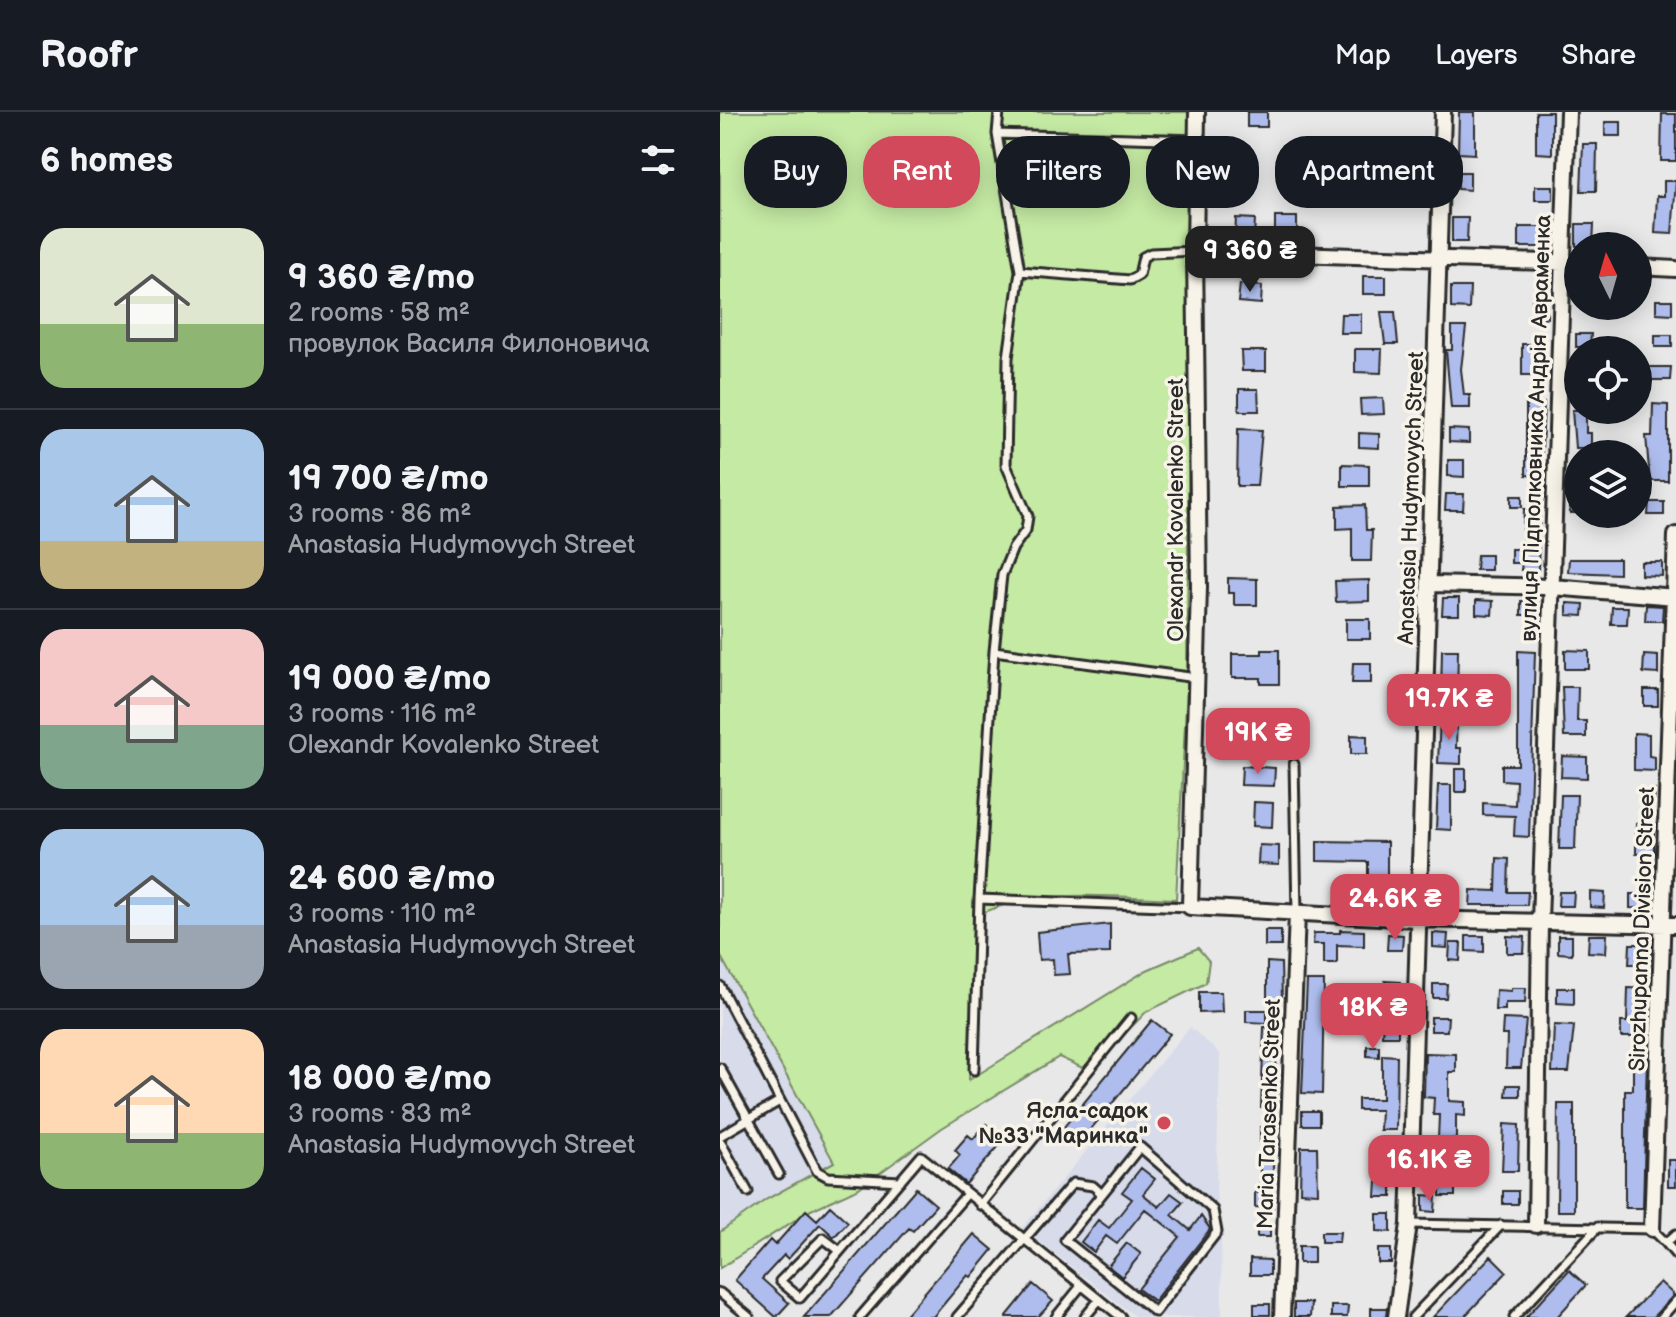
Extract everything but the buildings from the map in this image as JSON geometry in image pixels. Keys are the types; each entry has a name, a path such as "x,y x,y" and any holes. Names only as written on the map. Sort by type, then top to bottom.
{"street":[{"name":"Olexandr Kovalenko Street","path":"1197,112 1197,136"},
{"name":"Anastasia Hudymovych Street","path":"1396,1317 1409,1224 1443,112"},
{"name":"вулиця Підполковника Андрія Авраменка","path":"1568,112 1570,232"},
{"name":"Olexandr Kovalenko Street","path":"1190,907 1197,678 1196,208"},
{"path":"1195,251 1564,263"},
{"path":"1652,268 1676,269"},
{"name":"вулиця Підполковника Андрія Авраменка","path":"1536,1225 1540,922 1552,587 1568,320"},
{"name":"Sirozhupanna Division Street","path":"1652,1229 1670,924 1676,535"},
{"path":"1430,584 1552,587 1675,597"},
{"path":"1190,907 1417,919 1670,924"},
{"name":"Maria Tarasenko Street","path":"1282,1317 1297,913"}],"lane":[{"path":"974,1070 979,899 994,651 1002,575 1026,530 1028,516 1006,465 1008,358 1020,271 997,134 999,112"},
{"path":"997,134 1146,138"},
{"path":"1020,271 1130,280 1139,275 1143,257 1151,253 1195,251"},
{"path":"994,651 1197,678"},
{"path":"1294,764 1297,913"},
{"path":"979,899 1190,907"},
{"path":"720,986 778,1102 817,1171 828,1177 900,1181"},
{"path":"980,1205 1131,1018"},
{"path":"720,1068 779,1174"},
{"path":"748,1192 720,1138 778,1102"},
{"path":"1140,1147 1213,1210 1217,1232 1158,1314 1065,1240 1102,1194 1140,1147"},
{"path":"840,1251 823,1238 780,1281 800,1298 921,1156 1121,1317"},
{"path":"957,1317 1073,1183 1093,1186 1102,1194"},
{"path":"860,1317 967,1194"},
{"path":"1409,1224 1652,1229 1676,1255"},
{"path":"1413,1317 1501,1225"},
{"path":"1514,1317 1598,1227"},
{"path":"1666,1243 1676,1234"},
{"path":"1056,1317 1081,1286"},
{"path":"720,1293 749,1317"},
{"path":"1085,1317 1099,1300"},
{"path":"1662,1317 1676,1301"}],"shaded area":[{"path":"720,955 834,1162 767,1199 720,1232"},
{"name":"Ясла-садок №33 \"Маринка\"","path":"1190,1027 1220,1054 1216,1192 1221,1234 1222,1317 1136,1317 1022,1228"}],"green space":[{"path":"720,112 1191,112 1191,136 1146,136 1146,208 1190,208 1187,685 1176,899 1048,897 999,907 976,916 969,1080 1147,970 1198,948 1209,961 1206,983 1146,1012 1089,1071 1059,1057 942,1128 859,1188 811,1210 720,1268 720,1232 767,1199 834,1162 720,955"}],"place":[{"name":"Ясла-садок №33 \"Маринка\"","path":"1164,1123"}]}
